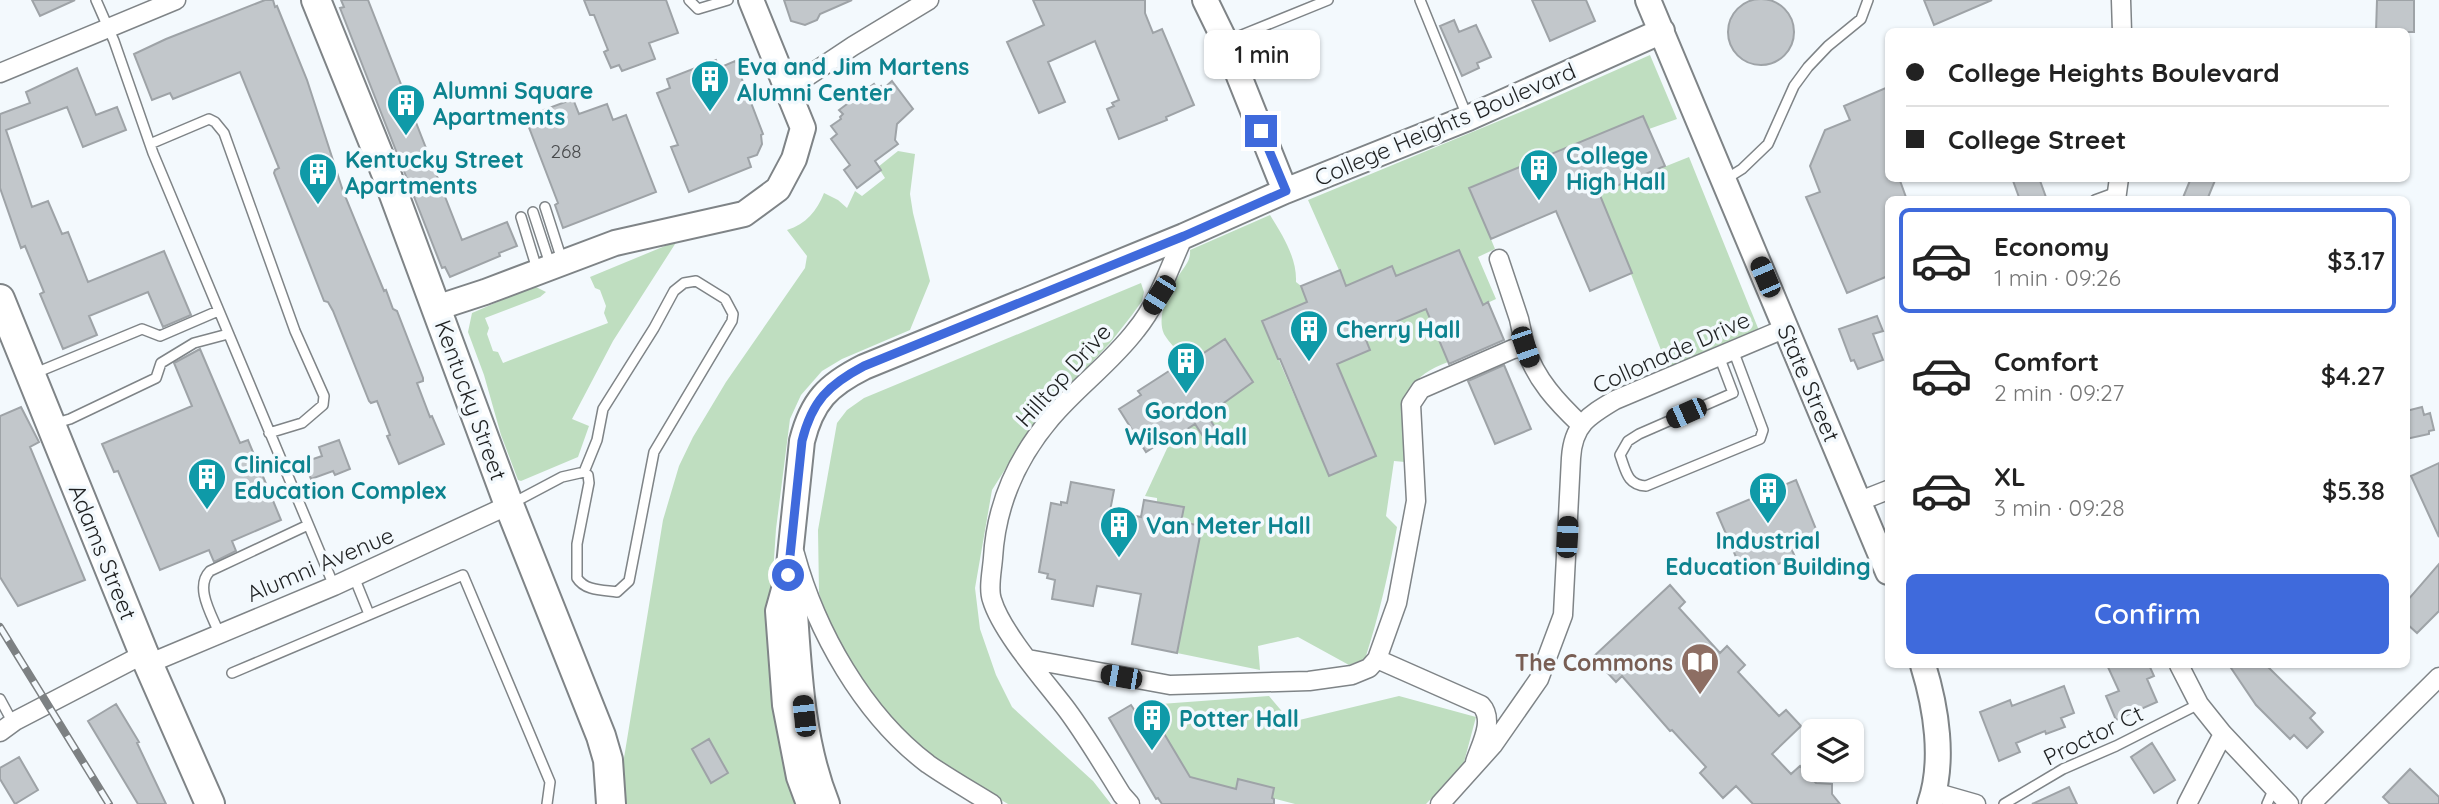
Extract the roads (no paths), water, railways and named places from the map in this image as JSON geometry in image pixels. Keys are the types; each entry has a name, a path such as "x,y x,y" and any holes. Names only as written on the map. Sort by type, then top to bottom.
{"main road":[{"name":"Kentucky Street","path":"316,0 386,173 509,505 601,736 608,760 611,804"},
{"name":"Adams Street","path":"0,299 146,659 209,804"}],"street":[{"path":"0,73 176,0"},
{"path":"436,308 615,243 744,214 779,189 794,159 803,128 751,0"},
{"path":"787,90 929,0"},
{"path":"1205,0 1226,41 1286,191"},
{"name":"State Street","path":"1648,0 1885,564"},
{"path":"2121,0 2123,28"},
{"name":"College Heights Boulevard","path":"809,804 799,777 785,705 778,611 788,575 802,441 807,420 818,399 841,378 864,366 1184,236 1286,191 1468,118 1662,31"},
{"name":"Hilltop Drive","path":"1130,804 1082,730 1015,643 991,598 994,539 1008,485 1051,418 1112,359 1138,329 1159,295 1184,236"},
{"path":"1499,258 1532,367 1550,394 1581,425"},
{"name":"Collonade Drive","path":"1440,804 1493,745 1539,679 1563,615 1571,449 1574,435 1581,425 1589,416 1615,400 1786,328"},
{"path":"1028,659 1170,685 1309,681 1352,675 1369,668 1377,659 1397,603 1416,501 1411,404 1422,389 1513,349 1525,347"},
{"path":"1860,500 1885,491"},
{"name":"Alumni Avenue","path":"7,727 146,659 219,633 334,586 509,505"},
{"path":"791,540 801,575 837,658 854,684 888,727 927,763 992,804"},
{"name":"College Heights Boulevard","path":"788,575 793,590 804,716 818,782 827,804"},
{"path":"1377,659 1481,705 1486,710 1489,718 1474,767"},
{"path":"1924,668 1933,696 1937,750 1932,798 1976,804"},
{"path":"2181,668 2199,704 2270,796 2289,804"},
{"path":"2311,804 2439,677"},
{"path":"2187,804 2222,734"}],"lane":[{"path":"96,0 150,144 334,586"},
{"path":"690,0 698,9 728,0"},
{"path":"1226,41 1328,0"},
{"path":"1420,0 1468,118"},
{"path":"1724,180 1742,169 1768,144 1794,86 1821,53 1861,19 1868,0"},
{"path":"150,144 209,119 224,133 295,331 324,397 323,405 302,423 269,433"},
{"path":"545,208 550,266"},
{"path":"533,212 550,266"},
{"path":"521,217 550,266"},
{"path":"696,281 725,299 733,314 732,321 654,452 629,581 617,592 587,587 577,578 577,544 589,483 588,475 584,472 597,440 603,408 674,291 684,283 696,281"},
{"path":"31,374 142,329 160,336 218,311"},
{"path":"51,424 70,419 156,378 161,363 194,343 228,334"},
{"path":"1726,353 1747,387 1763,430 1760,439 1646,486 1632,483 1628,478 1620,455 1628,441 1747,387"},
{"path":"1726,353 1733,393"},
{"path":"509,505 562,477 584,472"},
{"path":"219,633 203,591 203,580 210,570 308,525"},
{"path":"232,673 463,575 550,782 547,804"},
{"path":"354,577 369,614"},
{"path":"0,699 7,727"},
{"name":"Proctor Ct","path":"2004,804 2063,769 2116,746 2199,704"}],"railway":[{"path":"0,627 109,804"}],"place":[{"name":"Eva and Jim Martens Alumni Center","path":"710,113"},
{"name":"Alumni Square Apartments","path":"406,137"},
{"name":"College High Hall","path":"1539,202"},
{"name":"Kentucky Street Apartments","path":"318,206"},
{"name":"Cherry Hall","path":"1309,363"},
{"name":"Gordon Wilson Hall","path":"1186,395"},
{"name":"Clinical Education Complex","path":"207,511"},
{"name":"Industrial Education Building","path":"1768,525"},
{"name":"Van Meter Hall","path":"1119,559"},
{"name":"The Commons","path":"1700,696"},
{"name":"Potter Hall","path":"1152,752"}]}
